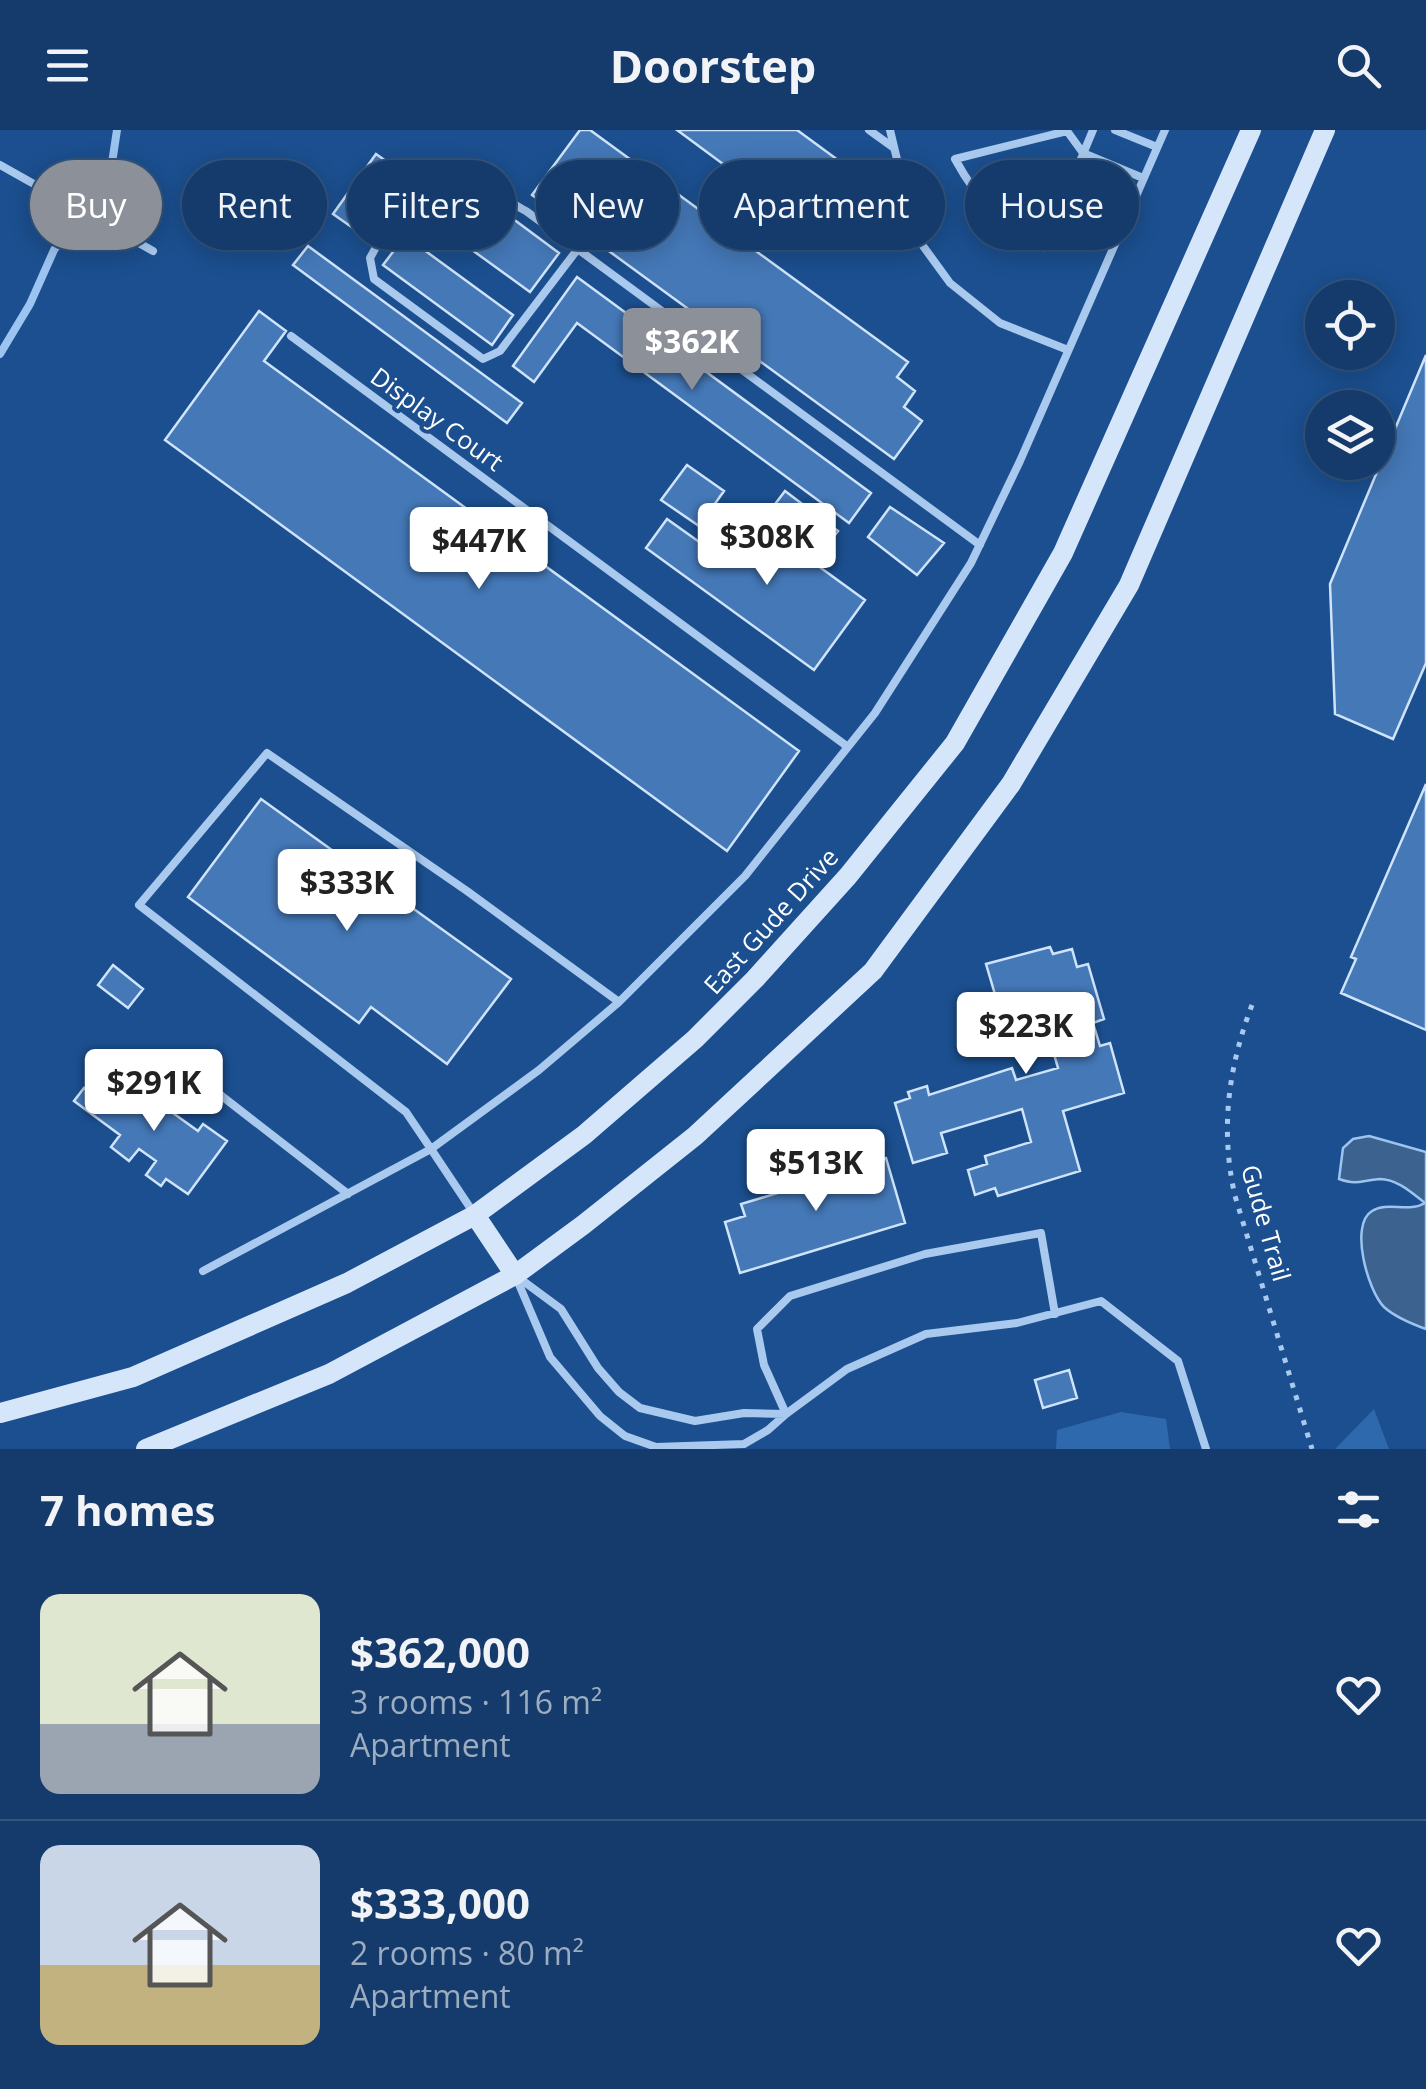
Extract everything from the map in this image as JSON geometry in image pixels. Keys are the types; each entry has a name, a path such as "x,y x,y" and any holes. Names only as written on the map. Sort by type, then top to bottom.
{"main road":[{"name":"East Gude Drive","path":"0,1413 133,1377 347,1283 475,1214 584,1135 719,1015 848,876 954,744 1062,552 1251,130"},
{"path":"146,1449 329,1374 515,1275 695,1136 873,971 1011,784 1129,585 1326,130"},
{"path":"475,1214 515,1275"}],"lane":[{"path":"869,130 896,149"},
{"path":"890,130 915,235 950,282 1000,323 1068,350"},
{"path":"1094,130 1083,153 1044,248 1008,228 973,192 955,159 1067,131 1083,153 1143,178"},
{"path":"1115,130 1157,147"},
{"path":"203,1271 432,1149 539,1070 619,1002 745,876 876,712 980,545 1164,130"},
{"path":"0,165 153,252"},
{"path":"577,250 500,351 483,359 374,279 370,258 413,188 441,178 462,176 526,212 980,545"},
{"name":"Display Court","path":"291,336 848,747"},
{"path":"475,1214 406,1112 139,905 267,753 619,1002"},
{"path":"196,1076 348,1194"},
{"path":"786,1414 764,1365 756,1329 790,1296 924,1254 1041,1232 1055,1314"},
{"path":"515,1275 550,1357 600,1416 625,1436 656,1447 744,1444 847,1369 926,1334 1017,1323 1101,1301 1178,1361 1206,1449"},
{"path":"515,1275 561,1309 598,1368 640,1408 695,1422 744,1413 786,1414"}],"path":[{"name":"Gude Trail","path":"1252,1004 1230,1080 1227,1161 1312,1449"}],"shaded area":[{"path":"1369,1136 1426,1152 1426,1329 1384,1307 1372,1287 1361,1243 1365,1218 1372,1211 1425,1203 1392,1181 1339,1179 1343,1148 1353,1139"},
{"path":"1374,1409 1389,1449 1335,1449"},
{"path":"1121,1412 1166,1419 1170,1449 1056,1449 1057,1430"}],"building":[{"path":"580,130 590,130 631,160 558,160"},
{"path":"677,130 797,130 838,160 718,160"},
{"path":"347,194 347,224 333,214"},
{"path":"679,195 699,210 699,250 754,250 908,362 897,377 915,391 904,407 922,421 894,459 607,250 679,250"},
{"path":"516,221 536,236 536,250 559,253 530,292 472,250 516,250"},
{"path":"305,250 313,250 522,403 507,423 293,265"},
{"path":"394,250 424,250 513,315 492,345 383,265"},
{"path":"577,277 871,493 849,523 577,323 534,382 513,366"},
{"path":"259,311 286,331 264,361 799,751 727,851 165,440"},
{"path":"1426,355 1426,663 1393,739 1335,714 1330,584 1374,480 1395,480 1395,429"},
{"path":"687,465 724,491 699,526 661,500"},
{"path":"785,491 838,531 816,560 763,520"},
{"path":"890,507 944,543 917,575 868,537"},
{"path":"667,519 726,561 755,520 865,600 814,670 646,548"},
{"path":"1426,784 1426,1030 1341,993 1356,959 1351,957"},
{"path":"261,799 511,979 447,1064 371,1007 359,1023 188,897"},
{"path":"1050,947 1053,954 1072,949 1077,967 1088,964 1104,1019 1093,1023 1100,1046 1110,1043 1124,1093 1063,1111 1080,1171 998,1196 995,1188 975,1195 968,1170 987,1164 985,1156 1031,1142 1022,1109 941,1133 947,1153 913,1163 895,1103 910,1098 908,1092 927,1086 929,1095 1012,1068 1016,1080 1058,1068 1040,1007 1002,1018 986,964"},
{"path":"113,965 143,989 128,1008 98,985"},
{"path":"120,1075 198,1131 203,1124 227,1141 188,1194 166,1179 161,1186 146,1175 156,1161 139,1149 129,1161 111,1147 120,1135 74,1101 84,1088 101,1099"},
{"path":"886,1158 905,1223 740,1273 725,1222 745,1216 741,1204 798,1187 794,1176 844,1161 847,1170"},
{"path":"1069,1370 1077,1398 1043,1408 1035,1380"}],"waterway":[{"path":"0,354 30,304 54,250 112,163 117,130"}]}
